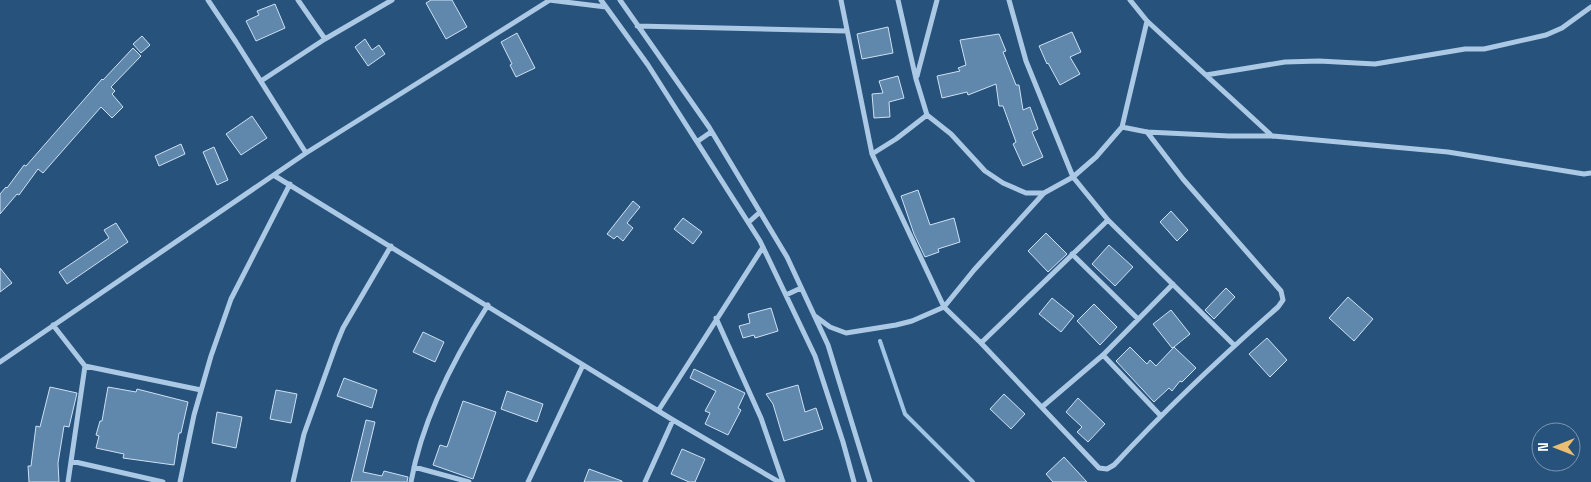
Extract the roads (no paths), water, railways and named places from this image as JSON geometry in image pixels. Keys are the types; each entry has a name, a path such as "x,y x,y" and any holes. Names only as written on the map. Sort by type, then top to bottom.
{"street":[{"path":"208,0 306,153"},
{"path":"298,0 325,39"},
{"path":"261,81 325,39 392,0"},
{"path":"0,362 275,176 306,153 550,0 606,7"},
{"path":"601,0 648,65 698,141 763,247 815,356 854,482"},
{"path":"620,0 711,132 787,257 828,345 870,482"},
{"path":"841,0 872,154 944,307 981,342 1099,468 1107,469 1114,465 1160,416 1234,345 1278,307 1283,300 1281,291 1161,153 1147,132"},
{"path":"898,0 916,79 927,114 952,134 985,171 1003,184 1026,193 1044,193"},
{"path":"916,79 936,0"},
{"path":"1009,0 1026,62 1073,177 1108,220 1234,345"},
{"path":"1130,0 1147,21 1273,136"},
{"path":"1206,75 1285,62 1376,64 1465,49 1484,49 1546,35 1562,28 1591,7"},
{"path":"815,315 830,327 846,333 912,321 944,307 974,270 1044,193 1073,177 1096,157 1122,127 1147,21"},
{"path":"637,26 847,31"},
{"path":"648,65 659,58"},
{"path":"872,154 927,114"},
{"path":"1122,127 1147,132 1273,136 1448,152 1575,173 1591,173"},
{"path":"698,141 711,132"},
{"path":"275,176 673,420 779,482"},
{"path":"180,482 201,390 231,299 290,184"},
{"path":"749,222 760,212"},
{"path":"981,342 1108,220"},
{"path":"293,482 304,434 336,344 343,328 391,246"},
{"path":"658,410 763,247"},
{"path":"1072,254 1138,319"},
{"path":"1042,407 1102,355 1173,284"},
{"path":"786,295 801,288"},
{"path":"411,482 414,467 436,400 465,341 488,305"},
{"path":"716,318 761,418 783,482"},
{"path":"53,325 85,366 201,390"},
{"path":"1102,355 1160,416"},
{"path":"528,482 584,364"},
{"path":"68,482 85,366"},
{"path":"645,482 673,420"},
{"path":"71,461 162,482"},
{"path":"414,467 469,482"}],"waterway":[{"path":"880,341 905,414 973,482"}]}
